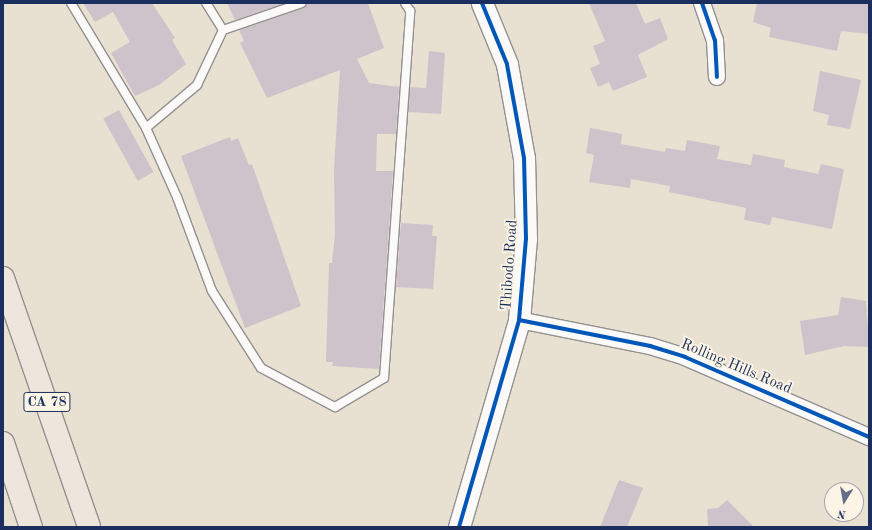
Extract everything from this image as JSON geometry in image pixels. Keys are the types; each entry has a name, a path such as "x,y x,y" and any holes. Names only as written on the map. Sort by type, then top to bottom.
{"highway":[{"name":"CA 78","path":"3,278 89,527"},
{"path":"3,443 31,527"}],"street":[{"name":"Thibodo Road","path":"459,527 519,320 526,240 524,158 507,64 482,3"},
{"path":"702,3 715,40 717,77"},
{"name":"Rolling Hills Road","path":"519,320 650,346 685,357 869,437"}],"lane":[{"path":"71,3 146,128 177,197 212,292 261,368 335,407 384,378 410,12 405,3"},
{"path":"206,3 223,30"},
{"path":"146,128 197,85 223,30 302,3"}],"building":[{"path":"83,3 152,3 175,38 172,40 186,64 159,85 135,96 111,53 130,42 113,12 95,22"},
{"path":"227,3 285,3 235,20"},
{"path":"307,3 368,3 384,48 357,59 369,83 399,87 396,134 377,134 376,171 393,171 379,369 332,366 333,362 326,362 329,263 332,263 335,235 334,169 340,70 267,98 240,43 244,41 239,30 304,8"},
{"path":"589,3 636,3 645,24 660,18 668,39 638,55 647,77 613,91 609,82 598,87 590,68 600,64 593,46 605,41"},
{"path":"757,3 869,3 869,34 841,31 837,51 769,37 771,28 753,22"},
{"path":"429,51 445,53 441,114 408,112 410,87 426,88"},
{"path":"820,71 861,80 850,129 827,125 829,115 813,111"},
{"path":"119,110 153,172 138,181 103,119"},
{"path":"590,128 622,134 621,144 665,152 666,148 685,151 687,140 720,146 717,159 751,165 753,154 785,160 784,167 818,174 821,164 844,169 832,229 772,217 770,225 744,220 746,208 669,192 670,186 631,179 630,188 589,182 594,155 586,153"},
{"path":"230,137 231,141 238,138 249,165 252,164 301,306 245,328 181,156"},
{"path":"401,223 433,225 432,236 437,236 433,289 396,287"},
{"path":"841,297 866,301 869,347 844,346 805,355 800,321 838,315"},
{"path":"619,480 643,488 627,527 600,527"},
{"path":"727,500 754,527 708,527 707,509 718,508"}],"cycle path":[{"path":"459,527 519,320 526,239 524,158 507,64 482,3"},
{"path":"702,3 715,40 717,77"},
{"path":"519,320 650,346 685,357 869,437"}]}
